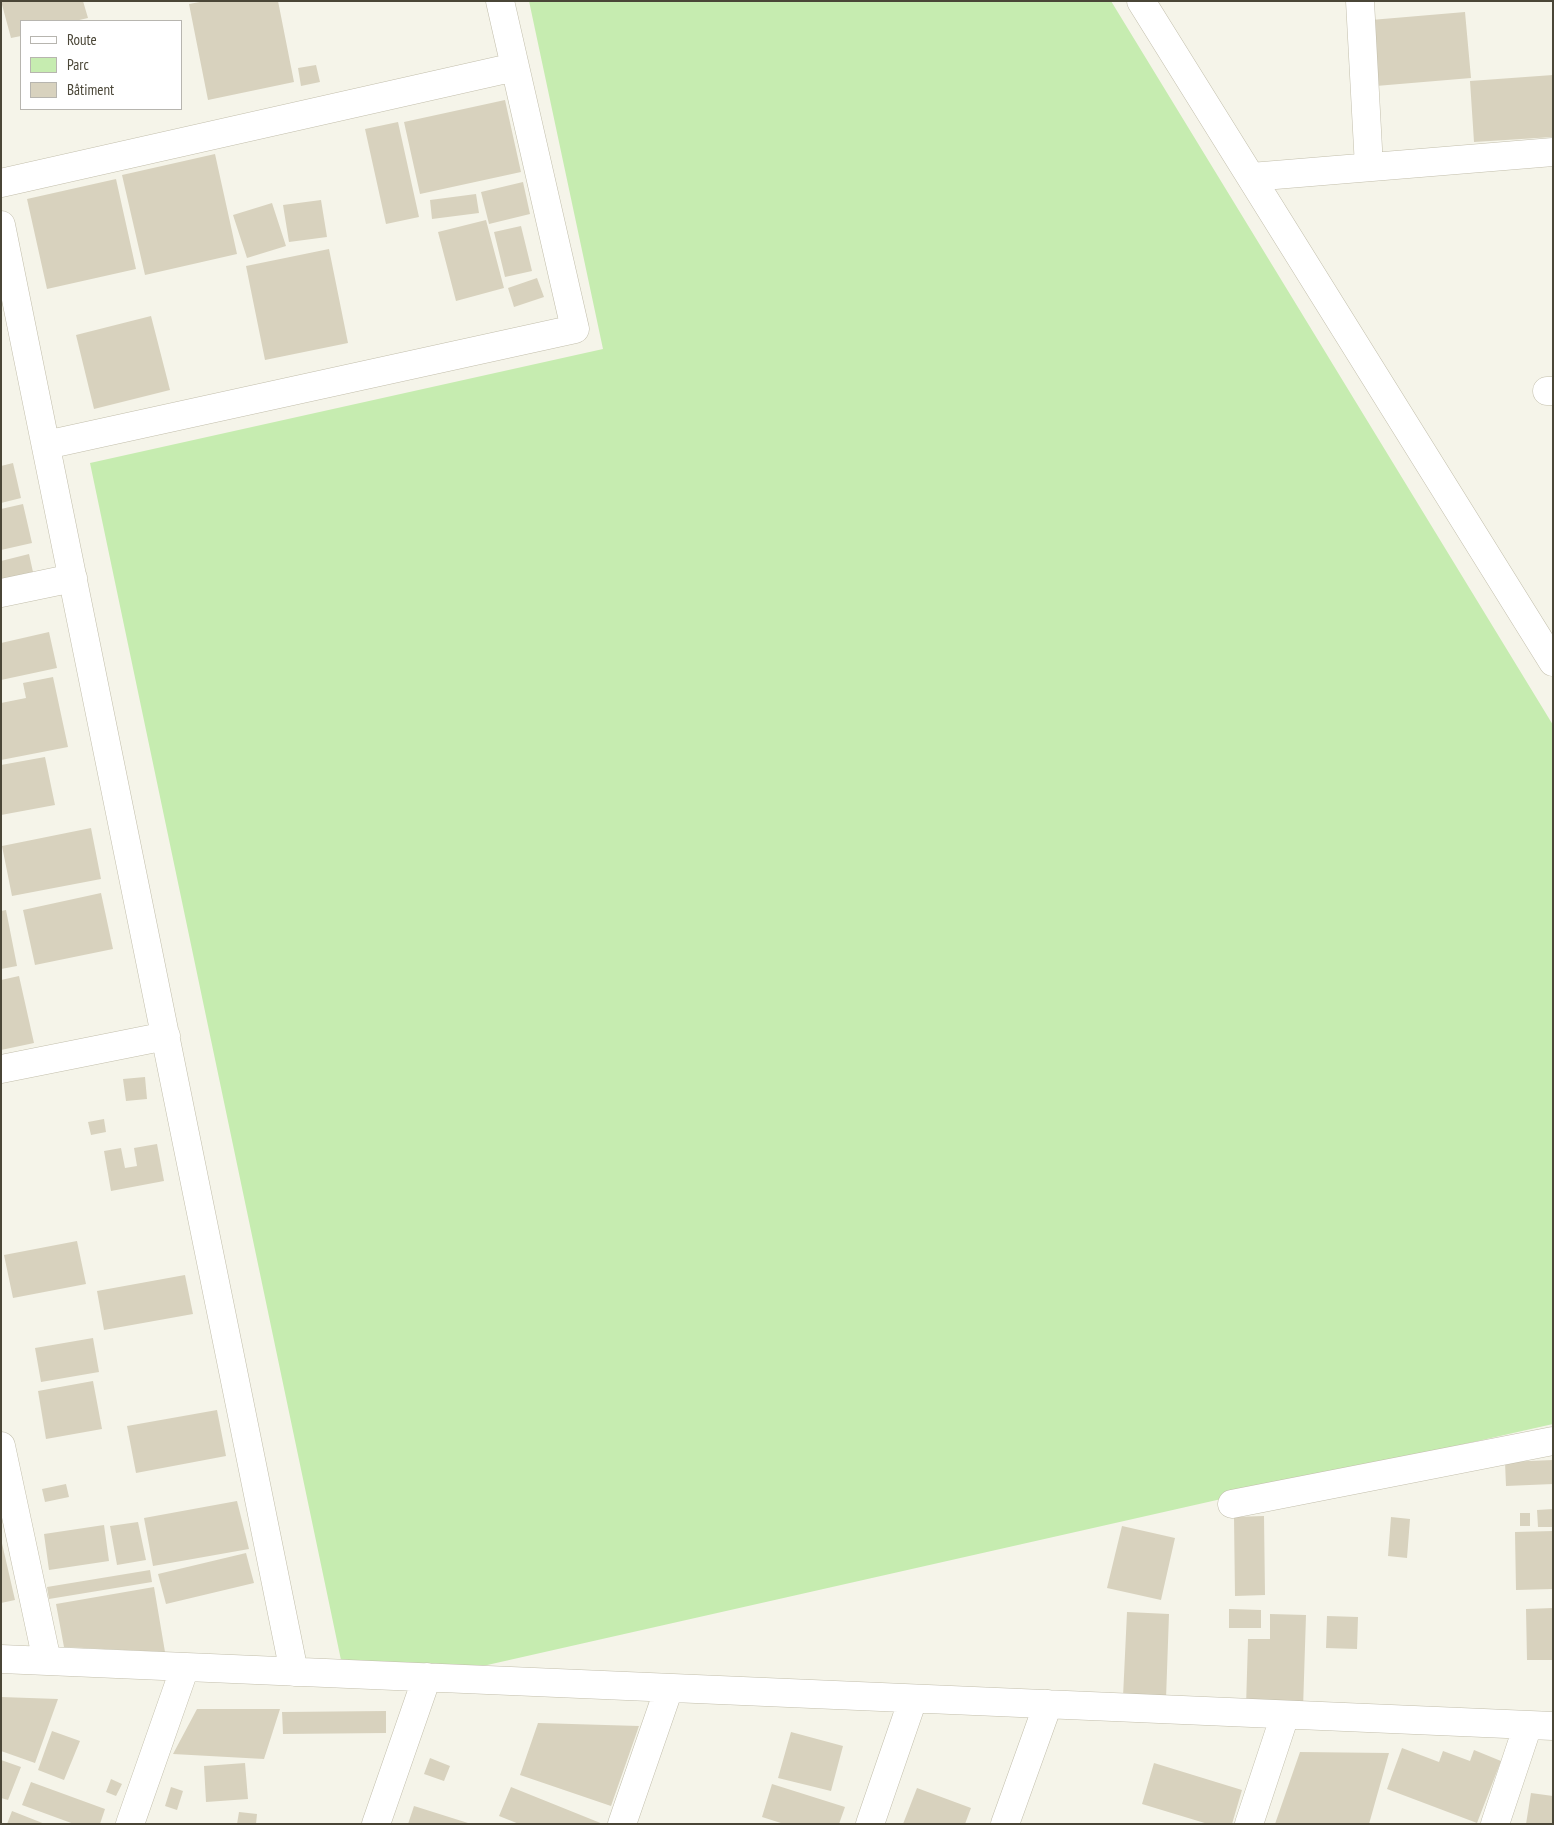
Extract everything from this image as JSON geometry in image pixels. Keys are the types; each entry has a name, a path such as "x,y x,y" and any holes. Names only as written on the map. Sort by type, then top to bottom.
{"street":[{"path":"46,445 575,329 500,1"},
{"path":"1141,1 1251,177 1544,634 1553,662"},
{"path":"1360,1 1369,167"},
{"path":"1,183 515,67"},
{"path":"1251,177 1553,152"},
{"path":"1,225 294,1672"},
{"path":"1,593 73,578"},
{"path":"1,1069 166,1036"},
{"path":"1232,1504 1553,1442"},
{"path":"1,1446 47,1661"},
{"path":"1,1659 1540,1726 1495,1824"},
{"path":"130,1824 186,1667"},
{"path":"376,1824 427,1677"},
{"path":"622,1824 670,1688"},
{"path":"870,1824 913,1699"},
{"path":"1005,1824 1048,1704"},
{"path":"1249,1824 1285,1715"}],"green space":[{"path":"529,1 1111,1 1553,725 1553,1424 443,1675 341,1660 90,463 603,349"}],"building":[{"path":"1,1 83,1 88,18 79,20 20,20 20,36 11,38"},
{"path":"205,1 278,1 294,82 208,100 189,4"},
{"path":"1465,12 1471,78 1376,86 1371,20"},
{"path":"316,65 320,82 301,86 298,68"},
{"path":"1553,75 1553,137 1474,142 1470,81"},
{"path":"505,100 521,172 420,194 404,122"},
{"path":"398,122 419,217 386,224 365,129"},
{"path":"215,154 237,254 145,275 122,175"},
{"path":"116,179 136,269 47,289 27,199"},
{"path":"523,182 530,214 489,224 481,192"},
{"path":"476,194 479,213 432,219 430,200"},
{"path":"321,200 327,237 289,242 283,205"},
{"path":"272,203 286,246 247,258 233,215"},
{"path":"486,220 504,288 456,301 438,232"},
{"path":"521,226 532,271 505,277 494,232"},
{"path":"329,249 348,343 265,360 246,266"},
{"path":"537,278 544,297 514,307 508,288"},
{"path":"151,316 170,390 94,409 76,335"},
{"path":"13,463 21,498 1,503 1,466"},
{"path":"23,504 32,543 1,550 1,509"},
{"path":"29,554 33,572 1,579 1,561"},
{"path":"49,632 57,668 1,680 1,643"},
{"path":"53,677 68,747 1,760 1,703 26,698 23,683"},
{"path":"45,757 55,805 1,815 1,765"},
{"path":"91,828 101,879 12,896 2,846"},
{"path":"101,893 113,949 35,965 23,910"},
{"path":"6,910 17,966 1,969 1,911"},
{"path":"19,976 34,1043 1,1050 1,980"},
{"path":"145,1077 147,1099 126,1101 123,1079"},
{"path":"104,1119 106,1132 91,1135 88,1122"},
{"path":"157,1144 164,1181 111,1191 104,1151 121,1148 125,1168 137,1166 134,1148"},
{"path":"77,1241 86,1284 13,1298 4,1255"},
{"path":"185,1275 193,1314 104,1330 97,1291"},
{"path":"93,1338 99,1372 41,1382 35,1348"},
{"path":"93,1381 102,1429 46,1439 38,1391"},
{"path":"217,1410 226,1456 136,1473 127,1426"},
{"path":"1553,1460 1553,1484 1506,1486 1505,1462"},
{"path":"66,1484 69,1497 45,1502 42,1489"},
{"path":"237,1501 249,1549 153,1566 144,1518"},
{"path":"1553,1509 1553,1527 1538,1527 1537,1510"},
{"path":"1520,1513 1530,1513 1530,1526 1520,1526"},
{"path":"1264,1516 1265,1595 1235,1596 1234,1517"},
{"path":"1391,1517 1410,1519 1407,1558 1388,1556"},
{"path":"138,1522 146,1560 117,1565 110,1526"},
{"path":"104,1525 109,1561 49,1570 44,1534"},
{"path":"1122,1526 1175,1538 1161,1600 1107,1588"},
{"path":"1553,1531 1553,1589 1516,1590 1515,1532"},
{"path":"1,1539 15,1600 1,1603"},
{"path":"246,1553 254,1583 166,1604 158,1574"},
{"path":"150,1570 152,1582 49,1599 47,1587"},
{"path":"154,1587 165,1652 64,1647 56,1604"},
{"path":"1553,1608 1553,1660 1527,1660 1526,1609"},
{"path":"1229,1609 1261,1610 1261,1628 1229,1628"},
{"path":"1127,1612 1169,1614 1166,1699 1123,1697"},
{"path":"1270,1614 1306,1615 1303,1709 1246,1707 1248,1639 1270,1639"},
{"path":"1327,1616 1358,1617 1357,1649 1326,1648"},
{"path":"1,1697 58,1699 35,1763 1,1751"},
{"path":"197,1709 280,1709 264,1759 173,1754"},
{"path":"386,1711 386,1733 283,1734 282,1712"},
{"path":"538,1723 639,1726 611,1806 520,1775"},
{"path":"52,1731 80,1741 64,1780 38,1770"},
{"path":"791,1732 843,1746 831,1791 778,1778"},
{"path":"1402,1748 1439,1762 1443,1751 1470,1761 1474,1750 1501,1761 1477,1823 1387,1789"},
{"path":"1300,1752 1389,1753 1369,1824 1275,1824"},
{"path":"430,1758 450,1766 444,1781 424,1774"},
{"path":"1,1760 21,1767 8,1800 1,1798"},
{"path":"245,1763 248,1799 206,1802 204,1766"},
{"path":"1154,1763 1242,1790 1232,1824 1208,1824 1142,1804"},
{"path":"111,1779 122,1784 116,1796 106,1792"},
{"path":"31,1782 105,1809 100,1824 74,1824 22,1805"},
{"path":"772,1784 845,1807 839,1824 784,1824 762,1817"},
{"path":"171,1787 183,1791 177,1810 165,1806"},
{"path":"511,1787 603,1824 519,1824 499,1816"},
{"path":"917,1788 971,1808 965,1824 903,1824"},
{"path":"1531,1793 1553,1796 1553,1824 1526,1824"},
{"path":"414,1806 468,1823 468,1824 408,1824"},
{"path":"12,1811 45,1824 7,1824"},
{"path":"239,1812 257,1814 256,1824 237,1824"}]}
